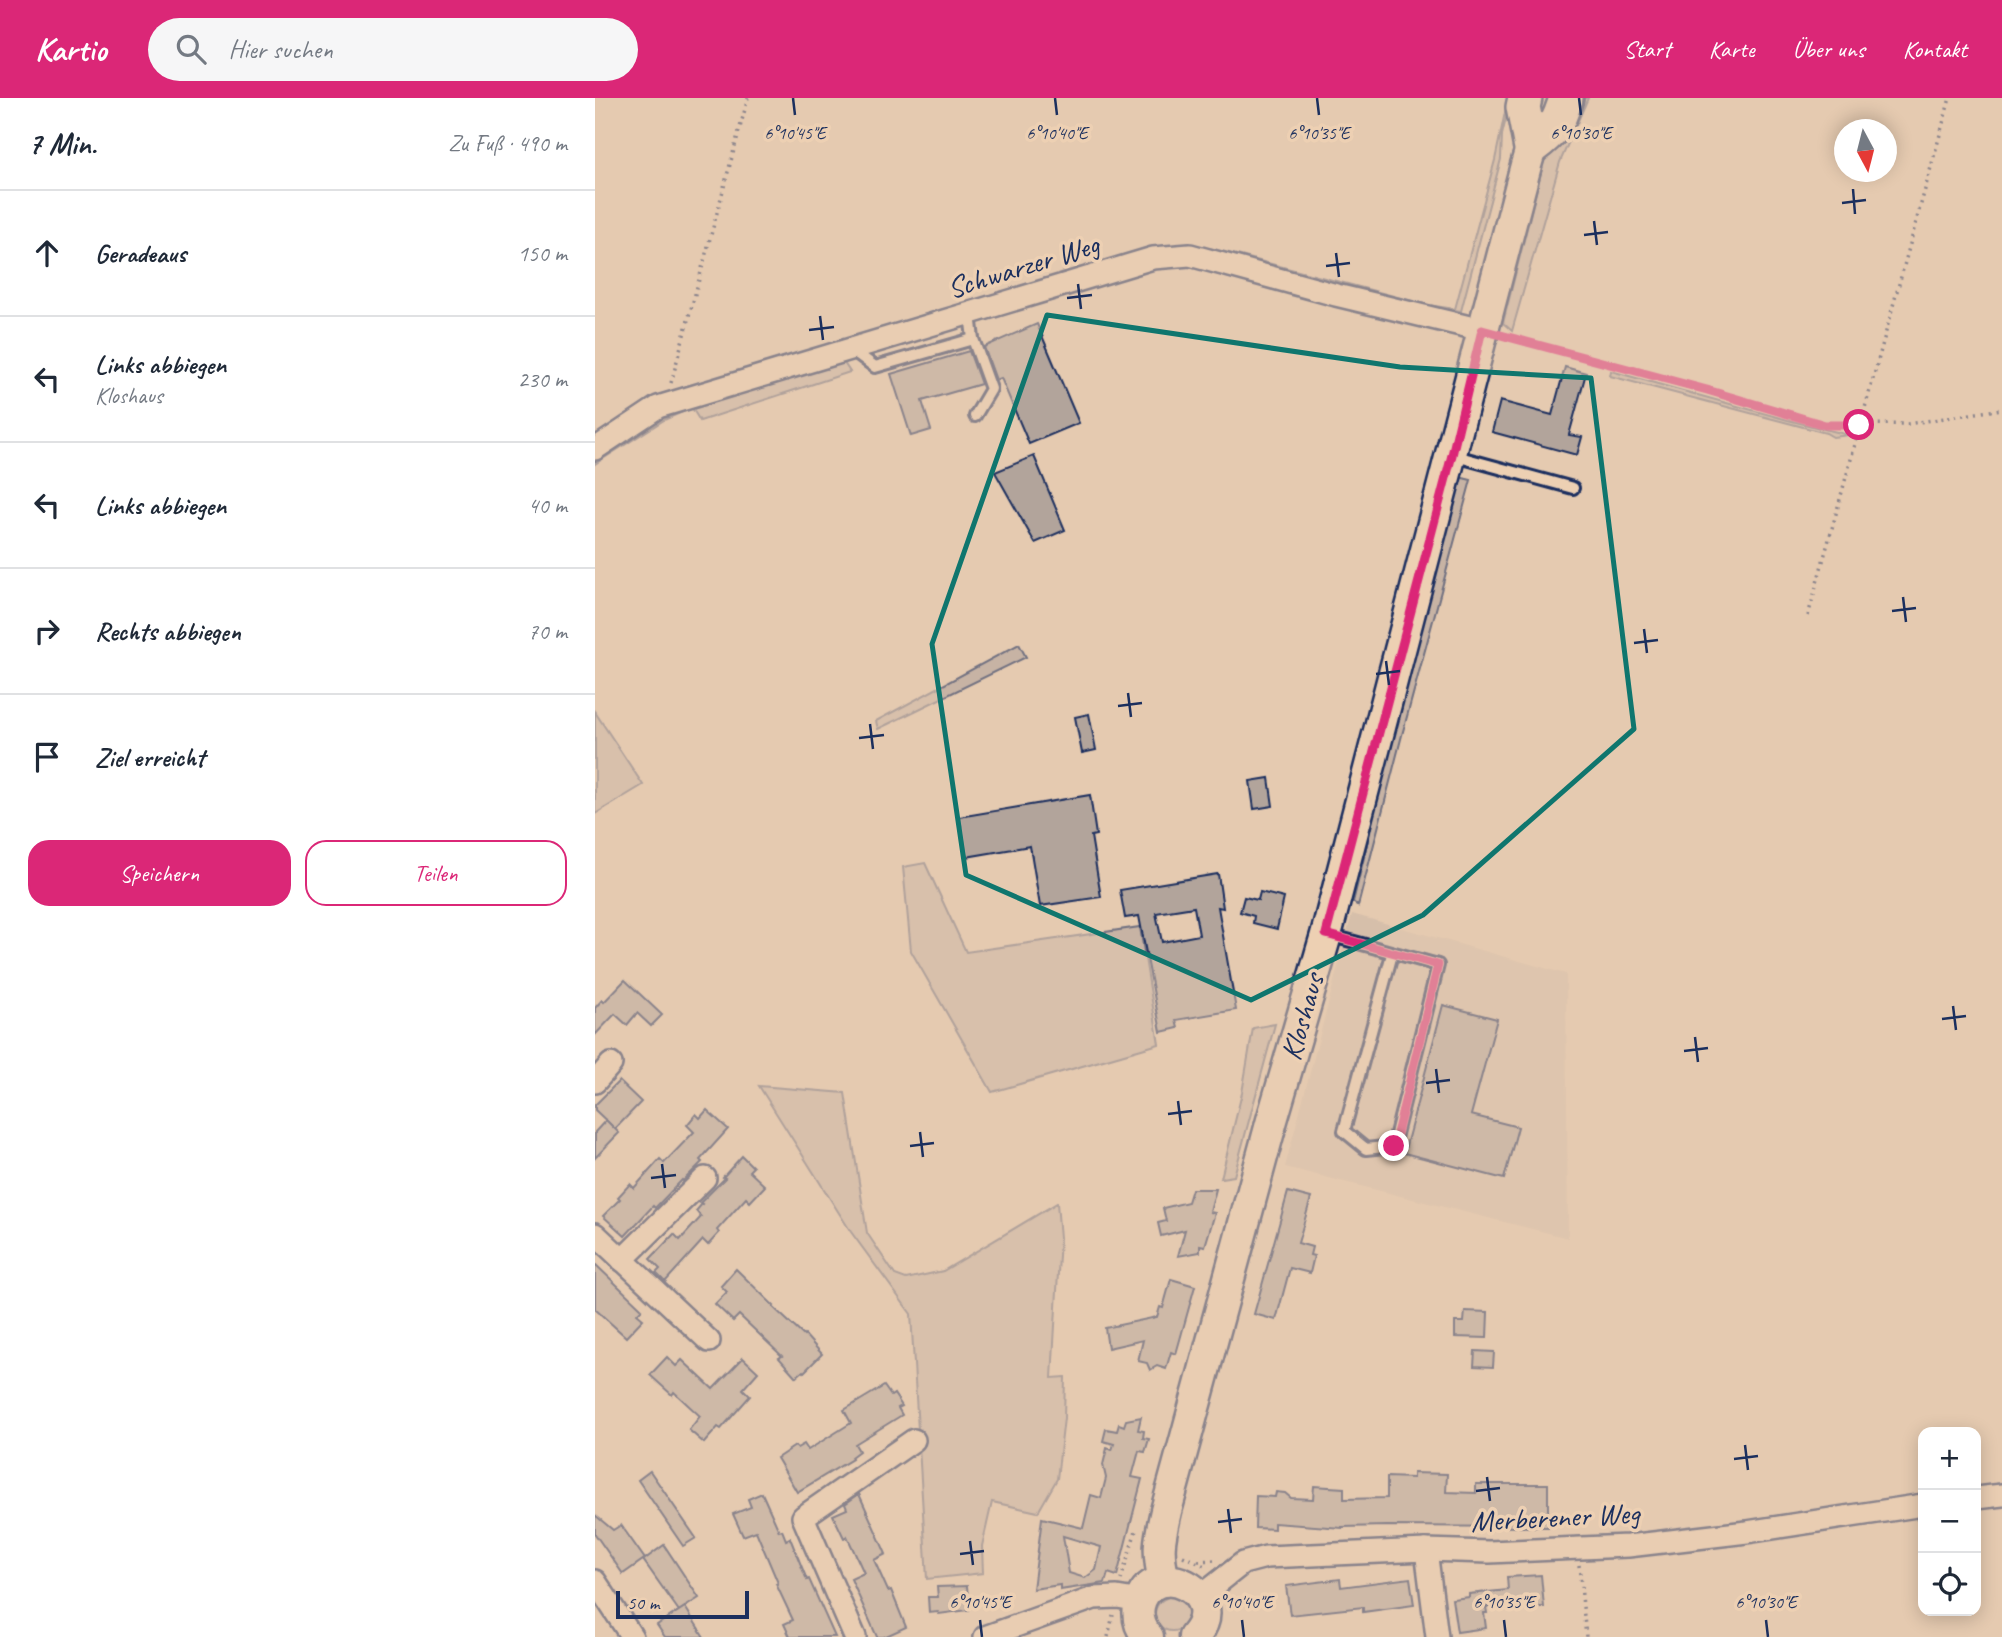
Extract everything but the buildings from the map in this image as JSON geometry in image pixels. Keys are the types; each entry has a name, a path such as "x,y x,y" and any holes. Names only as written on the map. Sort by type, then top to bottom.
{"main road":[{"path":"1525,98 1523,107 1531,148"},
{"path":"1531,148 1536,98"},
{"path":"1531,148 1552,98"},
{"path":"1531,148 1552,132 1566,98"},
{"name":"Kloshaus","path":"1162,1569 1160,1536 1166,1511 1272,1120 1326,934 1531,148"},
{"path":"1148,1637 1139,1622 1140,1601 1154,1585 1162,1569 1175,1581 1185,1583 1200,1597 1204,1614 1200,1635"}],"street":[{"name":"Schwarzer Weg","path":"595,449 658,407 1153,258 1190,255 1336,295 1482,330"},
{"path":"595,1082 611,1064"},
{"path":"622,1260 705,1178"},
{"path":"595,1234 709,1341"},
{"path":"855,1637 803,1517 915,1440"},
{"path":"1981,1497 2002,1495"},
{"name":"Merberener Weg","path":"1200,1597 1243,1563 1266,1557 1426,1550 1489,1552 1628,1546 1747,1532 1918,1506"},
{"path":"1426,1550 1437,1637"},
{"path":"595,1581 632,1637"},
{"path":"985,1637 1094,1598 1117,1597 1140,1601"}],"lane":[{"path":"970,314 973,339 991,389 975,416"},
{"path":"851,349 875,367 973,339"},
{"path":"1452,455 1573,488"},
{"path":"1326,934 1438,965 1394,1146 1366,1149 1345,1131 1392,954"}],"path":[{"path":"678,401 671,384 748,98"},
{"path":"1808,617 1950,98"},
{"path":"1482,330 1825,425 1907,424 2002,409"},
{"path":"1578,1549 1586,1637"}],"highlighted area":[{"path":"1047,315 1400,367 1591,378 1634,729 1423,915 1251,1000 966,875 932,644"}],"shaded area":[{"path":"1508,98 1511,98 1502,135 1501,159 1461,311 1432,309 1278,268 1185,248 1144,250 1179,246 1214,249 1428,305 1455,309 1495,160"},
{"path":"1572,98 1588,98 1560,162 1512,331 1503,323 1548,145"},
{"path":"842,360 850,372 700,421 692,408 664,420 595,464 595,459 670,413"},
{"path":"1611,371 1849,435 1833,437 1610,376"},
{"path":"1459,477 1471,480 1358,906 1353,902 1370,833 1378,772"},
{"path":"1019,644 1026,657 878,729 876,721"},
{"path":"595,712 643,785 595,814"},
{"path":"925,863 966,952 1140,927 1159,1044 992,1092 911,951 903,867"},
{"path":"1352,914 1566,974 1568,1238 1285,1167"},
{"path":"1275,1024 1234,1176 1221,1178 1242,1093 1253,1028"},
{"path":"759,1086 845,1093 867,1233 895,1275 906,1279 943,1271 1057,1203 1060,1238 1052,1378 1065,1377 1064,1418 1057,1479 1038,1512 992,1502 982,1546 983,1573 927,1579 911,1314 851,1232"},
{"path":"1172,1597 1184,1602 1189,1614 1184,1626 1172,1631 1160,1626 1155,1614 1160,1602"}],"route":[{"path":"1394,1146 1438,965 1326,934 1452,455 1482,330 1707,390 1825,425 1859,425"}]}
